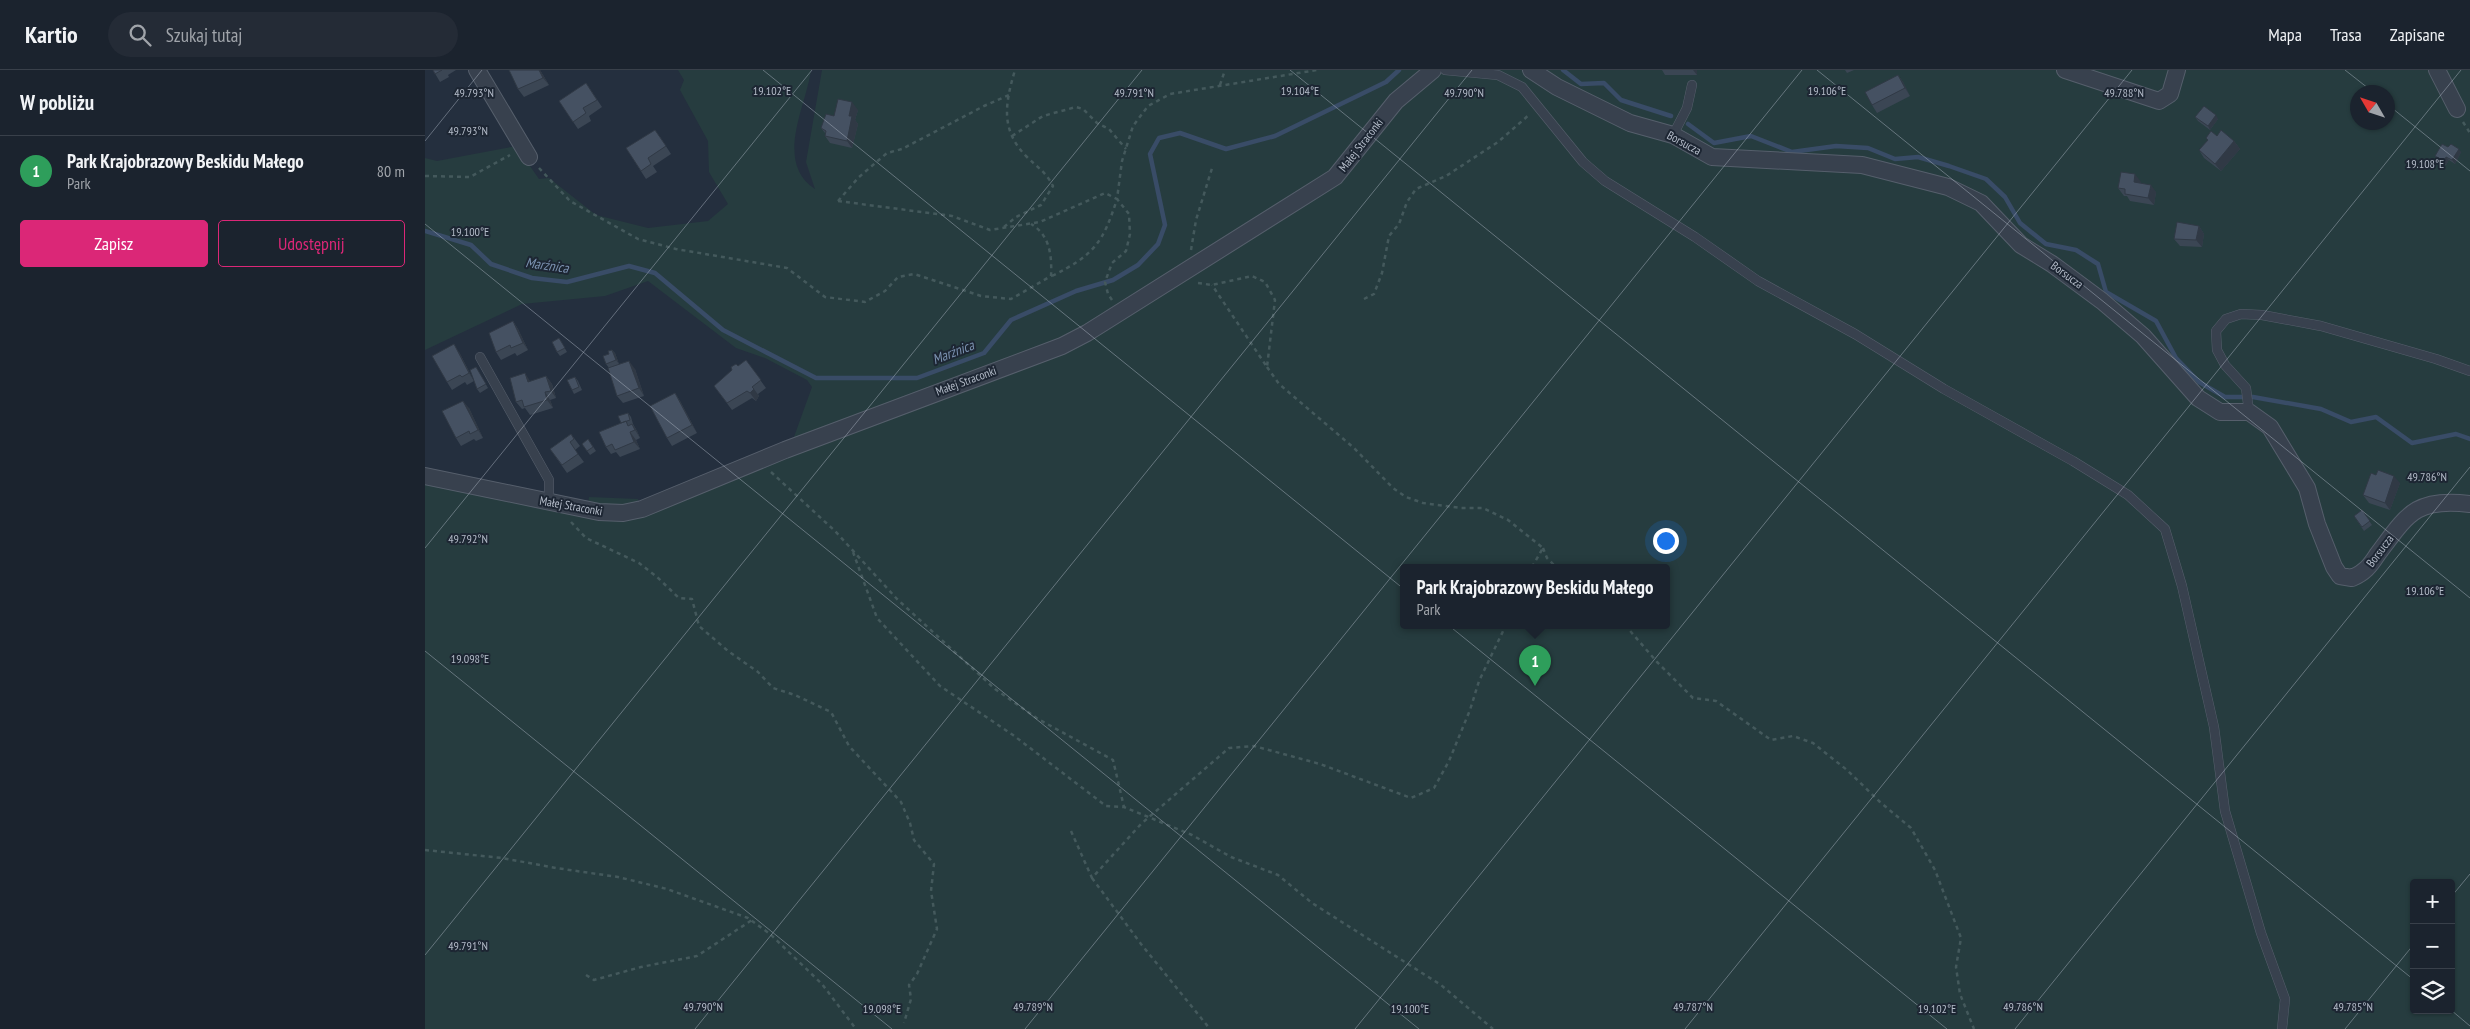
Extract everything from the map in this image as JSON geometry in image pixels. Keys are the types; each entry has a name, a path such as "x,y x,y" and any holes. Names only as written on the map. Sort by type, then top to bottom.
{"street":[{"path":"477,70 526,152"},
{"name":"Małej Straconki","path":"425,476 599,512 623,513 641,509 756,462 1062,346 1087,334 1183,271 1335,177 1396,101 1433,70"},
{"name":"Borsucza","path":"1531,70 1557,87 1630,123 1673,134 1712,158 1862,165 1948,187 1981,203 2021,245 2052,264 2102,301 2143,336 2198,398 2220,412 2248,407 2270,427 2302,479 2333,567 2336,572 2346,578 2359,575 2367,570 2402,522 2418,509 2444,501 2470,504"},
{"path":"2065,70 2159,101 2170,94 2177,70"},
{"path":"2437,70 2457,109"}],"lane":[{"path":"1445,70 1498,75 1522,87 1537,108 1583,162 1605,182 1695,237 1758,281 1855,334 1943,390 2081,466 2128,495 2165,529 2181,586 2214,727 2225,811 2261,933 2285,999 2282,1029"},
{"path":"1673,134 1687,108 1692,85"},
{"path":"2248,407 2246,388 2225,365 2217,350 2216,331 2226,319 2241,314 2262,315 2321,326 2436,359 2470,372"},
{"path":"480,357 549,480 549,502"}],"path":[{"path":"1003,228 1016,217 1041,206 1053,186 1046,173 1027,158 1007,127 1009,96 1015,70"},
{"path":"1220,85 1225,70"},
{"path":"425,176 437,178 471,177 526,152 570,201 638,239 676,249 787,268 825,297 865,302 885,291 898,277 914,274 981,296 1011,299 1083,258 1101,240 1117,199 1126,149 1133,126 1148,106 1170,94 1317,70"},
{"path":"1009,96 984,106 902,149 887,153 859,177 838,201 952,216 990,230 1040,222 1105,193 1117,199 1129,214 1131,234 1126,251 1112,263 1105,282 1108,294 1122,312"},
{"path":"1012,136 1043,116 1076,107 1083,109 1097,123 1109,128 1126,149"},
{"path":"1364,299 1374,294 1382,273 1389,236 1399,224 1407,202 1416,189 1446,176 1498,142 1537,108"},
{"path":"1213,165 1183,271 1193,282 1212,284 1252,276 1265,282 1275,300 1267,367"},
{"path":"1031,224 1038,228 1045,238 1052,255 1051,276"},
{"path":"1212,284 1279,384 1353,448 1393,488 1406,497 1423,503 1461,508 1483,508 1508,520 1543,548 1547,558 1553,564"},
{"path":"756,462 767,468 835,532 897,599 995,689 1038,719 1113,760 1125,808"},
{"path":"568,506 569,520 585,538 639,563 657,576 679,598 692,599 699,626 728,651 758,672 773,688 795,695 831,712 849,746 901,802 910,823 913,840 934,864 931,891 937,929 917,974 909,985 911,999 904,1023"},
{"path":"1534,564 1543,548"},
{"path":"853,552 877,618 940,686 1013,735 1106,806 1125,808 1149,817 1192,835 1231,857 1278,876 1312,903 1441,984 1493,1029"},
{"path":"1092,878 1149,817 1229,748 1254,746 1320,764 1411,798 1434,788 1449,761 1479,681 1504,629"},
{"path":"1628,629 1657,662 1693,698 1716,701 1771,740 1793,736 1813,743 1847,770 1880,802 1911,828 1935,870 1961,938 1956,967 1960,994 1974,1029"},
{"path":"1071,830 1092,878 1141,944 1210,1029"},
{"path":"425,850 502,858 618,877 667,889 752,920 770,934 821,984 856,1029"},
{"path":"586,975 594,980 641,967 697,956 752,920"}],"green space":[{"path":"678,70 811,70 799,117 794,149 796,164 803,178 815,189 806,162 822,70 2470,70 2470,1029 425,1029 425,481 598,518 786,459 812,387 807,380 765,358 736,348 648,281 605,296 522,304 425,350 425,158 437,161 516,146 539,179 549,178 596,215 648,228 708,221 728,204 709,172 708,141 680,90 684,80"},
{"path":"589,497 638,499 637,505 588,505"}],"building":[{"path":"433,70 442,70 435,74"},
{"path":"509,70 539,70 543,78 518,89"},
{"path":"1898,75 1905,88 1872,105 1865,92"},
{"path":"586,83 597,100 583,108 586,113 573,122 559,101"},
{"path":"838,99 852,102 849,116 852,116 847,141 825,136 826,131 821,128 826,114 834,116"},
{"path":"2204,106 2216,115 2208,126 2195,117"},
{"path":"655,130 666,146 648,158 651,164 641,171 626,148"},
{"path":"2221,130 2234,141 2215,164 2199,150 2208,140 2206,138 2211,131 2217,136"},
{"path":"2442,144 2448,147 2451,144 2459,149 2452,160 2446,157 2444,161 2435,156"},
{"path":"2121,172 2135,174 2134,182 2151,185 2148,198 2125,194 2125,189 2118,188"},
{"path":"2177,222 2199,226 2196,240 2174,239"},
{"path":"513,321 523,343 511,348 510,345 496,352 489,333"},
{"path":"559,338 565,348 557,352 552,342"},
{"path":"454,344 469,373 462,377 460,375 447,382 432,356"},
{"path":"612,350 616,360 606,364 603,356 609,354 608,351"},
{"path":"746,360 761,380 752,387 754,389 750,393 747,391 727,403 714,386 732,370 731,367 736,364 738,366"},
{"path":"629,361 639,388 617,396 608,368"},
{"path":"476,367 486,384 477,389 470,370"},
{"path":"525,373 528,382 546,376 551,391 545,392 547,400 524,407 522,400 516,402 510,378"},
{"path":"575,377 579,387 572,390 567,380"},
{"path":"675,393 692,425 667,438 650,406"},
{"path":"463,401 478,430 470,434 469,431 456,438 442,411"},
{"path":"628,413 630,420 621,423 618,416"},
{"path":"626,421 628,426 632,424 635,430 630,432 634,442 615,450 612,444 606,447 599,432"},
{"path":"571,434 574,439 570,442 578,454 562,465 550,449"},
{"path":"588,439 593,447 587,451 582,444"},
{"path":"2378,470 2394,476 2385,503 2363,495 2371,473 2376,475"},
{"path":"2362,510 2370,521 2362,527 2354,516"}],"waterway":[{"name":"Marźnica","path":"425,231 471,245 491,264 532,278 567,282 629,266 655,273 723,330 816,378 917,378 984,353 1011,320 1076,291 1113,280 1138,265 1158,244 1165,225 1150,154 1159,138 1180,133 1226,149 1275,136 1386,82 1399,70"},
{"path":"1563,70 1581,84 1604,83 1621,100 1671,116"},
{"path":"1688,124 1714,143 1751,136 1792,152 1836,146 1868,148 1895,159 1918,157 1986,179 2005,197 2020,223 2046,244 2076,250 2098,264 2106,292 2156,321 2176,358 2199,382 2225,397 2253,397 2321,409 2351,422 2376,417 2412,443 2456,434 2470,439"}],"place":[{"name":"Park Krajobrazowy Beskidu Małego","path":"1535,686"}]}
